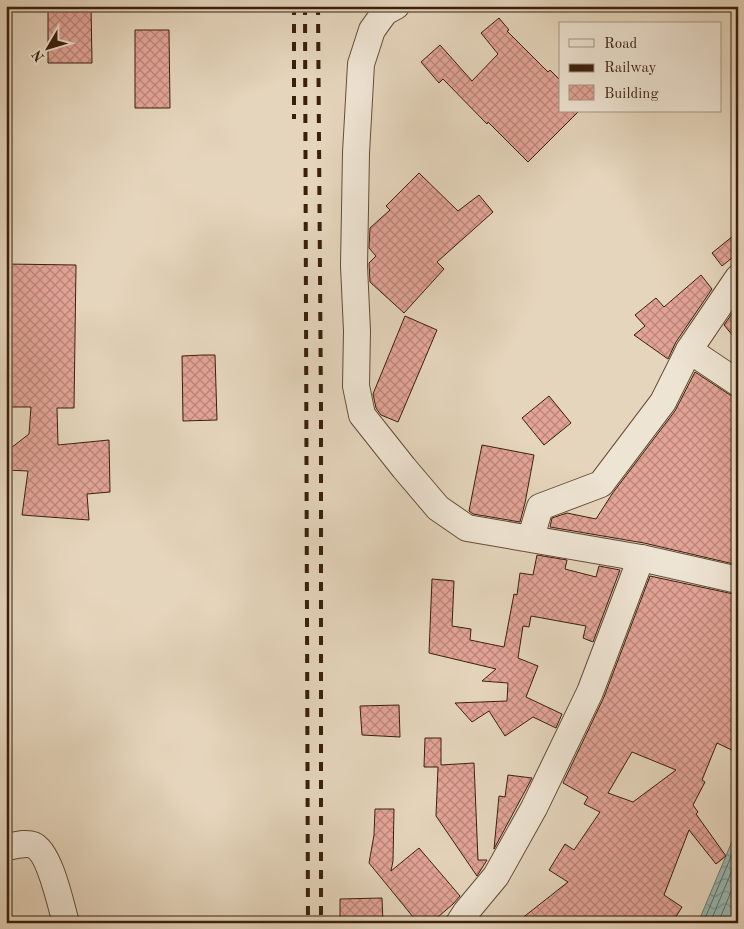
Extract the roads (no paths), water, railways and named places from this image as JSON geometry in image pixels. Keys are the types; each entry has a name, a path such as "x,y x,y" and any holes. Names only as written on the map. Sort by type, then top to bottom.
{"street":[{"path":"396,6 385,12 372,30 362,64 356,153 354,239 356,386 362,415 438,508 467,528 642,558 738,580"},
{"path":"533,538 534,527 540,508 601,484 663,402 689,350 738,278"},
{"path":"689,350 738,383"},
{"path":"459,923 496,876 534,808 590,692 642,558"},
{"path":"6,847 27,844 38,848 51,870 66,923"}],"water":[{"path":"738,827 738,923 698,923"}],"railway":[{"path":"294,6 294,119"},
{"path":"305,6 308,923"},
{"path":"318,6 321,408 321,923"}]}
